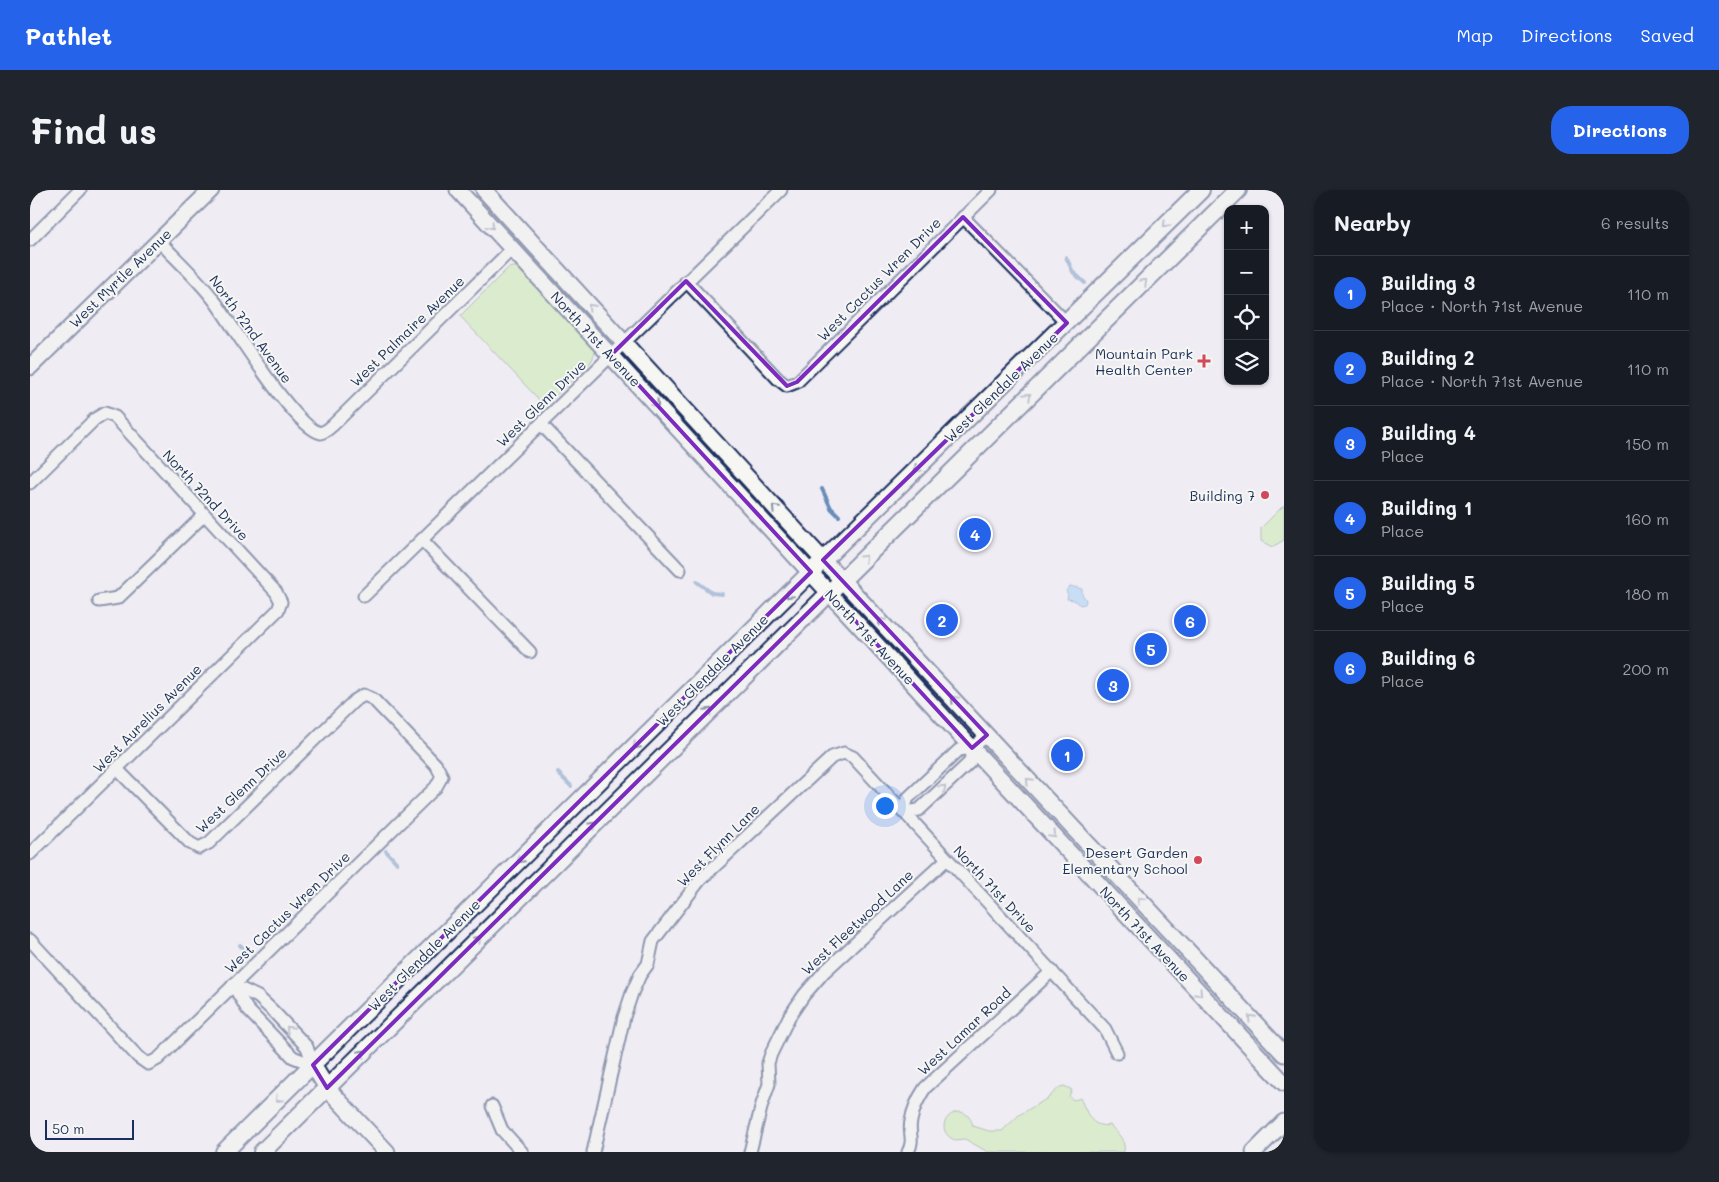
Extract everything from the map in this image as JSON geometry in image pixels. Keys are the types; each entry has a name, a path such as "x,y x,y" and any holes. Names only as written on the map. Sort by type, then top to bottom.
{"main road":[{"name":"West Glendale Avenue","path":"224,1152 823,560 1201,190"},
{"name":"West Glendale Avenue","path":"262,1152 842,580 1230,193"}],"street":[{"path":"30,240 80,190"},
{"name":"West Myrtle Avenue","path":"30,367 211,190"},
{"name":"North 71st Avenue","path":"458,190 972,748 1284,1083"},
{"name":"North 71st Avenue","path":"484,190 823,560 1284,1054"},
{"name":"West Glenn Drive","path":"364,596 780,190"},
{"name":"West Cactus Wren Drive","path":"686,282 778,380 786,386 797,382 990,190"},
{"path":"963,217 1066,323"},
{"name":"North 72nd Avenue","path":"158,241 213,298 264,374 289,406 311,428 321,432"},
{"name":"West Palmaire Avenue","path":"321,432 328,430 512,249"},
{"name":"North 72nd Drive","path":"30,482 95,419 105,413 115,417 276,592 281,602"},
{"path":"541,424 680,570"},
{"path":"99,601 118,598 204,515"},
{"path":"422,540 530,652"},
{"name":"West Aurelius Avenue","path":"30,854 278,610 281,602"},
{"name":"West Glenn Drive","path":"117,769 190,844 199,848 209,843 354,701 364,695 373,699 436,765 442,776"},
{"path":"972,748 970,762 919,810 903,812 908,798 959,750 972,748 987,735"},
{"name":"North 71st Drive","path":"844,753 853,757 946,860 1105,1029 1117,1053"},
{"name":"West Flynn Lane","path":"593,1152 624,1017 640,975 648,964 653,941 700,880 723,857 832,757 844,753"},
{"name":"West Cactus Wren Drive","path":"30,940 138,1057 148,1064 158,1059 436,787 442,776"},
{"name":"West Fleetwood Lane","path":"750,1152 769,1084 768,1063 770,1054 789,1017 804,995 824,972 946,860"},
{"name":"West Lamar Road","path":"908,1152 912,1145 910,1122 920,1095 925,1088 1052,971"},
{"path":"233,985 247,1010 293,1057 312,1065"},
{"path":"233,985 258,997 307,1047 312,1065 328,1088 387,1152"},
{"path":"492,1106 502,1130 522,1152"},
{"path":"1254,1152 1284,1122"}],"highlighted area":[{"path":"963,217 1067,323 823,560 987,735 972,748 829,592 327,1088 313,1065 811,572 611,355 686,281 787,386 797,382"}],"green space":[{"path":"508,268 522,269 593,348 595,353 591,362 545,406 460,316"},
{"path":"1284,505 1284,540 1272,547 1261,541 1261,528"},
{"path":"1064,1086 1072,1090 1069,1096 1071,1099 1076,1100 1080,1098 1087,1113 1094,1122 1103,1126 1110,1125 1116,1131 1123,1141 1124,1152 988,1152 965,1139 954,1140 946,1134 944,1127 946,1121 950,1115 956,1112 963,1113 969,1117 973,1126 989,1131 1002,1131 1019,1115"}],"water":[{"path":"1070,586 1082,589 1082,594 1086,600 1085,604 1080,605 1074,600 1067,599 1066,591"}],"waterway":[{"path":"1066,257 1073,272 1085,283"},
{"path":"822,489 831,508 839,516"},
{"path":"697,582 712,593 722,594"},
{"path":"558,773 571,786"},
{"path":"386,851 397,863"},
{"path":"240,945 248,953"}],"place":[{"name":"Mountain Park Health Center","path":"1204,361"},
{"name":"Building 7","path":"1265,495"},
{"name":"Building 1","path":"975,534"},
{"name":"Building 2","path":"942,620"},
{"name":"Building 6","path":"1190,621"},
{"name":"Building 5","path":"1151,649"},
{"name":"Building 4","path":"1113,685"},
{"name":"Building 3","path":"1067,755"},
{"name":"Desert Garden Elementary School","path":"1198,860"}]}
